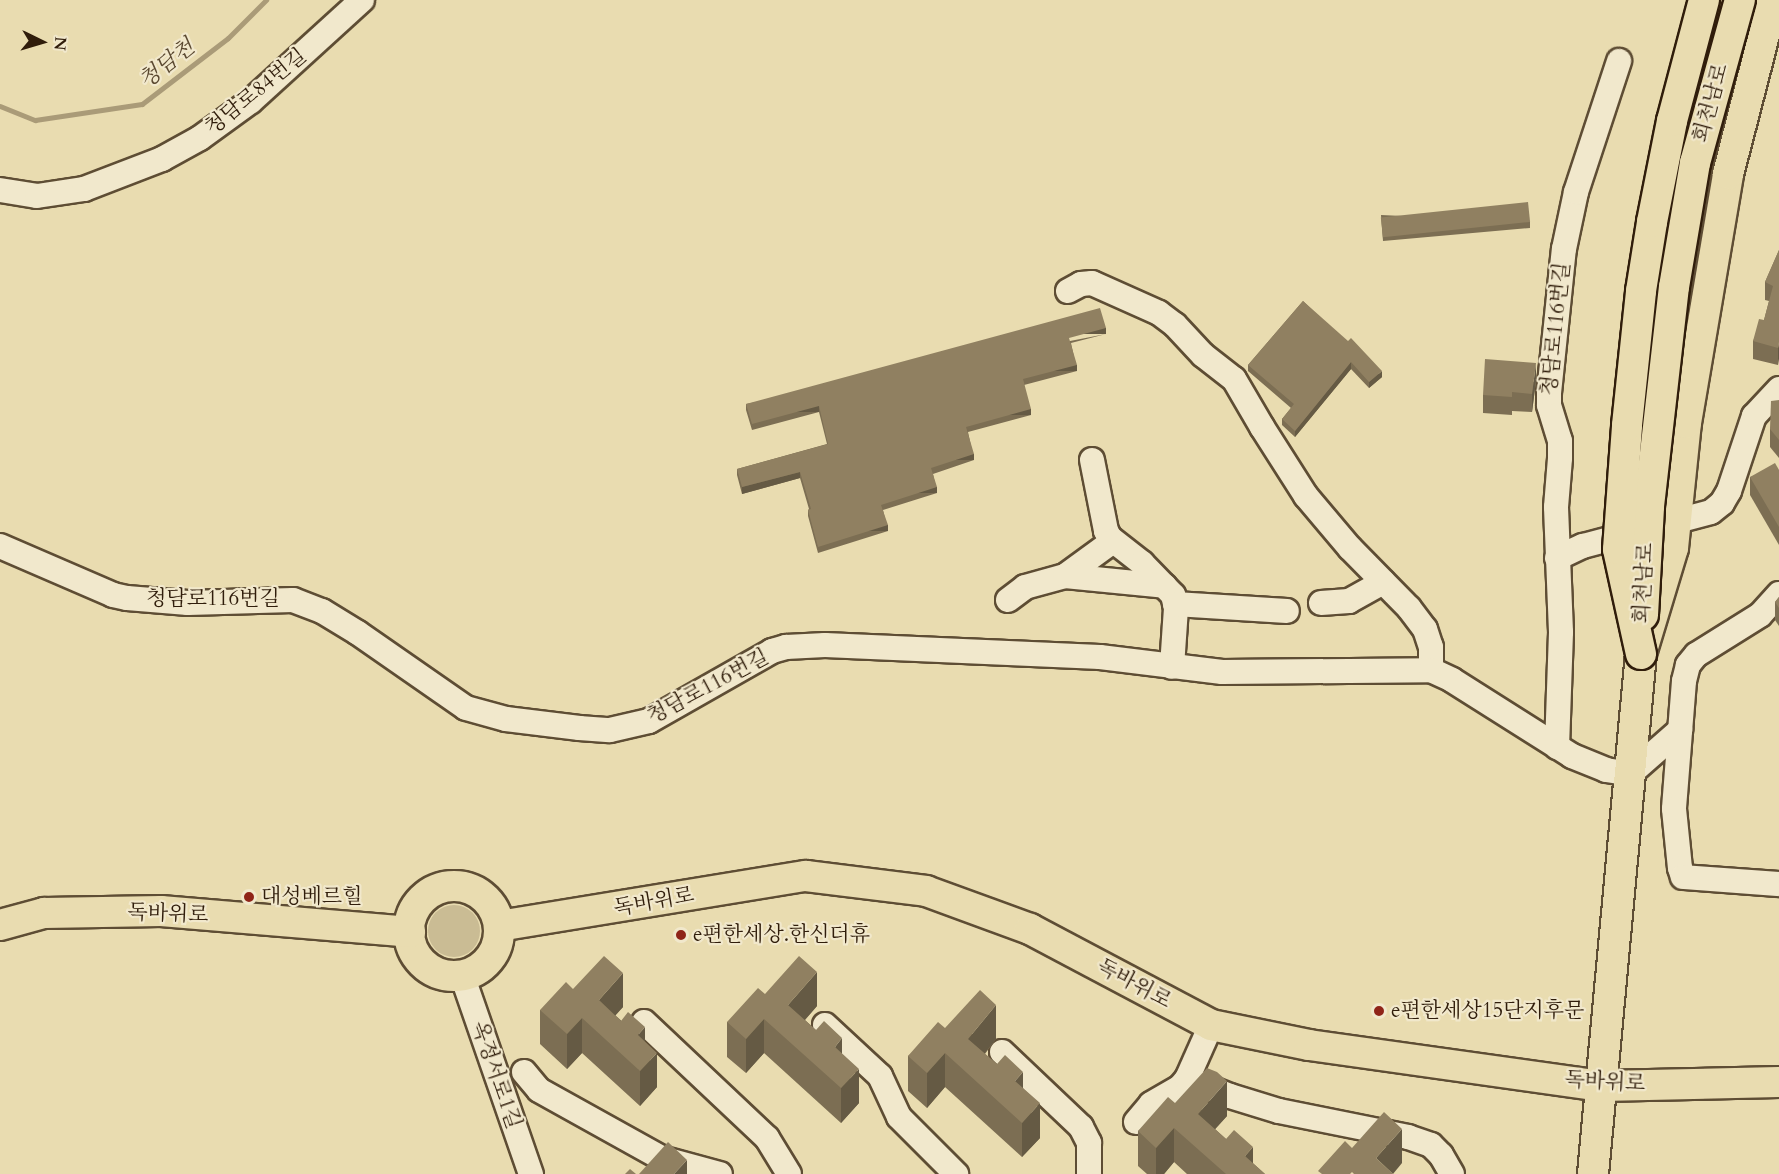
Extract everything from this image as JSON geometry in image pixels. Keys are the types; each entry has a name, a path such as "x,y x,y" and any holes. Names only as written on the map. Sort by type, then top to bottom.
{"main road":[{"path":"1641,654 1618,549 1627,425 1641,291 1652,222 1672,121 1704,0"},
{"name":"회천남로","path":"1593,1174 1641,654 1649,506 1674,287 1695,163 1740,0"},
{"path":"1641,654 1673,548 1686,423 1716,244 1731,164 1773,0"},
{"name":"독바위로","path":"499,926 806,876 926,891 1030,928 1211,1025 1309,1045 1602,1086 1779,1082"},
{"path":"459,886 473,890 486,898 499,926 494,952 486,963 462,975 446,975 432,970 420,960 412,947 411,917 418,904 430,893 444,887 459,886"},
{"name":"독바위로","path":"0,925 44,913 161,911 410,932"}],"street":[{"name":"청담로84번길","path":"0,190 38,196 84,189 162,159 200,138 251,101 362,0"},
{"name":"청담로116번길","path":"1557,747 1561,632 1556,507 1560,441 1549,399 1564,249 1576,192 1619,61"},
{"path":"1068,291 1081,284 1092,283 1143,305 1168,319 1203,355 1224,369 1242,390 1262,428 1306,496 1350,549 1409,608 1425,629 1431,647 1431,670"},
{"path":"1557,558 1583,546 1711,512 1722,503 1732,485 1754,416 1779,389"},
{"path":"1092,460 1106,531 1113,541 1137,559 1170,595 1172,667"},
{"path":"1008,600 1025,587 1065,576 1113,541"},
{"name":"청담로116번길","path":"0,546 113,595 127,598 188,603 293,600 322,612 358,633 466,708 506,719 610,730 650,722 772,651 795,646 825,645 1100,657 1234,673 1431,670 1452,680 1557,747 1590,765 1630,774"},
{"path":"1065,576 1170,595 1287,611"},
{"path":"1321,603 1349,601 1383,582"},
{"path":"1779,594 1760,615 1691,660 1684,681 1674,809 1681,874 1687,878 1779,884"},
{"path":"1630,774 1680,730"},
{"name":"옥정서로1길","path":"462,975 531,1174"},
{"path":"644,1022 767,1138 789,1174"},
{"path":"825,1025 880,1076 899,1117 956,1174"},
{"path":"1136,1122 1151,1104 1180,1087 1187,1079 1211,1025"},
{"path":"1002,1052 1081,1127 1089,1143 1089,1174"},
{"path":"524,1072 538,1090 661,1158 720,1174"},
{"path":"1187,1079 1230,1096 1279,1111 1408,1137 1431,1145 1442,1155 1452,1174"}],"shaded area":[{"path":"449,905 459,905 473,912 480,931 473,950 459,957 449,957 439,953 432,946 428,936 428,926 432,916 439,909"}],"building":[{"path":"1528,202 1530,222 1383,237 1381,217"},
{"path":"1779,250 1778,348 1753,341 1759,319 1764,320 1773,286 1765,282"},
{"path":"1303,301 1348,341 1351,338 1382,371 1369,382 1351,362 1295,431 1282,419 1294,404 1248,365"},
{"path":"1100,308 1106,328 1069,338 1077,365 1023,379 1031,409 966,427 974,454 931,468 937,487 881,505 888,525 818,547 808,510 811,509 800,472 742,487 737,469 828,444 819,406 752,424 746,404"},
{"path":"1485,359 1536,363 1532,394 1512,392 1512,397 1483,395"},
{"path":"1779,400 1779,440 1770,429 1771,401"},
{"path":"1775,463 1779,470 1779,527 1750,477"},
{"path":"604,956 623,973 599,1000 621,1021 628,1012 645,1027 638,1035 657,1053 640,1071 582,1018 567,1034 540,1010 566,982 573,989"},
{"path":"799,956 817,972 788,1005 816,1030 824,1021 842,1038 835,1047 859,1069 841,1088 764,1019 746,1039 727,1022 758,988 765,994"},
{"path":"980,990 996,1005 968,1039 997,1064 1005,1055 1023,1072 1015,1081 1040,1103 1022,1123 945,1053 927,1073 908,1056 938,1022 945,1028"},
{"path":"1207,1068 1217,1072 1227,1081 1198,1114 1226,1139 1234,1130 1253,1147 1245,1156 1265,1174 1226,1174 1174,1128 1156,1148 1138,1131 1168,1097 1175,1103"},
{"path":"1384,1112 1402,1129 1376,1158 1393,1174 1354,1174 1352,1172 1350,1174 1322,1174 1318,1171 1345,1141 1352,1148"},
{"path":"668,1142 687,1160 674,1174 639,1174"},
{"path":"630,1169 636,1174 625,1174"}],"waterway":[{"name":"청담천","path":"0,106 35,120 142,104 228,38 266,0"}],"place":[{"name":"대성베르힐","path":"249,897"},
{"name":"e편한세상.한신더휴","path":"681,935"},
{"name":"e편한세상15단지후문","path":"1379,1011"}]}
